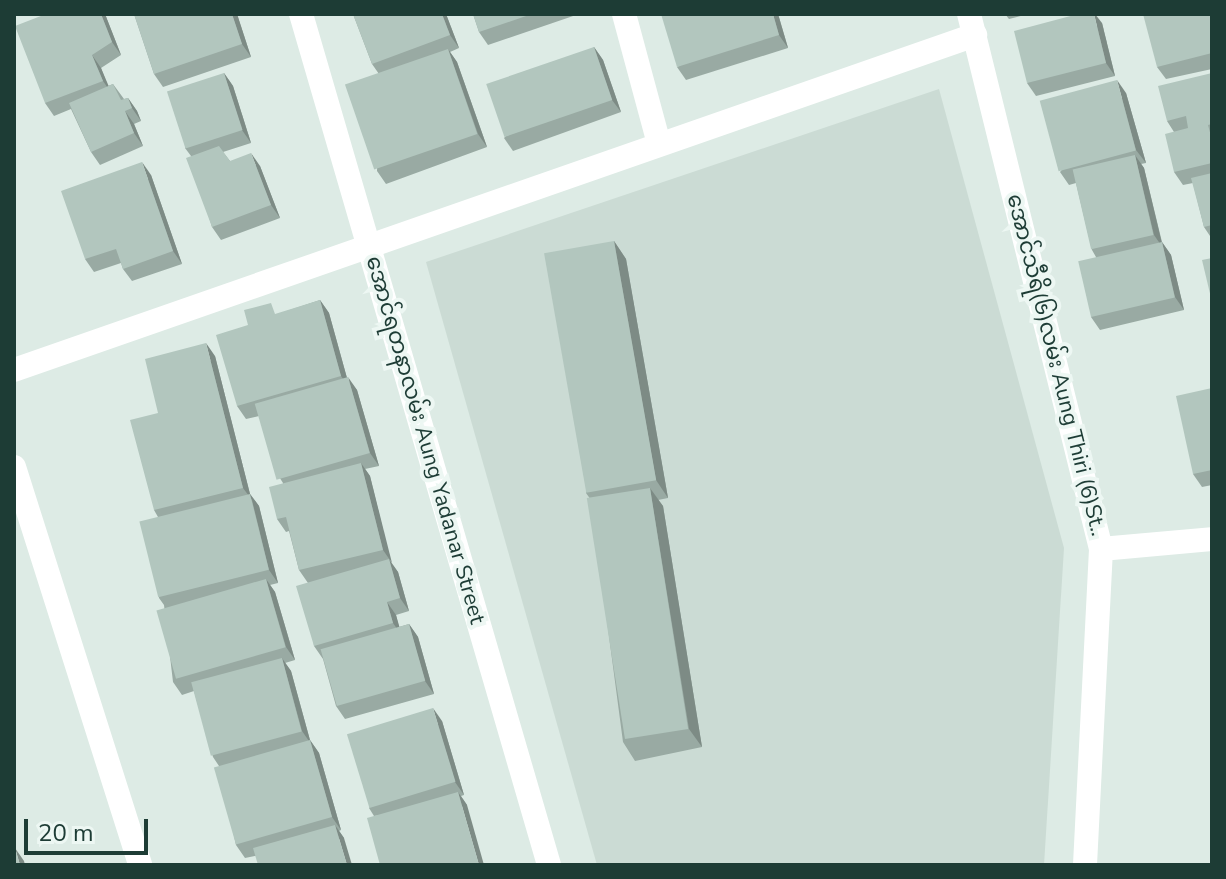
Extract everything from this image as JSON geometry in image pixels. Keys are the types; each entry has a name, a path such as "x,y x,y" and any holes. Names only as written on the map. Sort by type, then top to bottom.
{"street":[{"name":"အောင်ရတနာလမ်း Aung Yadanar Street","path":"301,14 549,865"},
{"path":"624,14 659,144"},
{"path":"14,370 659,144 972,25"},
{"name":"အောင်သီရိ(၆)လမ်း Aung Thiri (6)St..","path":"972,25 1101,549 1085,865"},
{"path":"14,467 140,865"},
{"path":"1101,549 1212,539"}],"shaded area":[{"path":"939,89 1064,548 1044,865 597,865 426,262"}],"building":[{"path":"46,14 101,14 112,42 92,55 103,81 45,103 15,26"},
{"path":"134,14 232,14 242,44 154,74"},
{"path":"353,14 442,14 450,35 372,64"},
{"path":"473,14 532,14 479,32"},
{"path":"661,14 773,14 779,35 677,67"},
{"path":"1078,14 1094,14 1106,63 1027,83 1014,31"},
{"path":"1143,14 1212,14 1212,53 1157,67"},
{"path":"594,47 612,100 504,137 486,84"},
{"path":"448,49 477,134 374,170 345,84"},
{"path":"224,73 243,130 185,149 167,92"},
{"path":"1212,73 1212,124 1208,125 1212,140 1212,163 1174,172 1165,134 1188,128 1186,116 1167,121 1158,86"},
{"path":"1117,80 1136,151 1059,171 1040,101"},
{"path":"113,84 121,100 128,98 132,108 125,111 134,133 91,152 69,103"},
{"path":"219,146 230,161 251,153 271,205 212,227 186,158"},
{"path":"1135,155 1153,235 1091,249 1073,169"},
{"path":"142,162 173,251 123,269 116,249 85,259 61,191"},
{"path":"1212,173 1212,225 1204,227 1191,178"},
{"path":"614,241 656,480 586,493 544,253"},
{"path":"1162,242 1175,298 1091,317 1078,261"},
{"path":"1212,258 1212,302 1202,260"},
{"path":"320,300 341,376 237,406 216,335 248,325 244,310 271,303 275,314"},
{"path":"206,343 243,488 154,510 130,420 158,413 145,359"},
{"path":"348,377 370,453 277,480 255,404"},
{"path":"1212,388 1212,470 1193,474 1176,396"},
{"path":"361,463 383,550 299,570 286,517 277,519 269,487"},
{"path":"650,488 688,729 625,739 587,498"},
{"path":"250,494 269,570 158,597 139,522"},
{"path":"389,559 400,598 387,602 393,623 314,646 296,586"},
{"path":"266,579 286,647 176,679 156,610"},
{"path":"409,624 425,681 337,706 321,649"},
{"path":"282,658 302,731 211,756 191,682"},
{"path":"433,708 456,782 369,808 347,734"},
{"path":"310,740 332,817 236,844 214,768"},
{"path":"458,792 479,865 380,865 367,818"},
{"path":"335,825 347,865 258,865 253,848"},
{"path":"15,848 20,865 14,865"}]}
